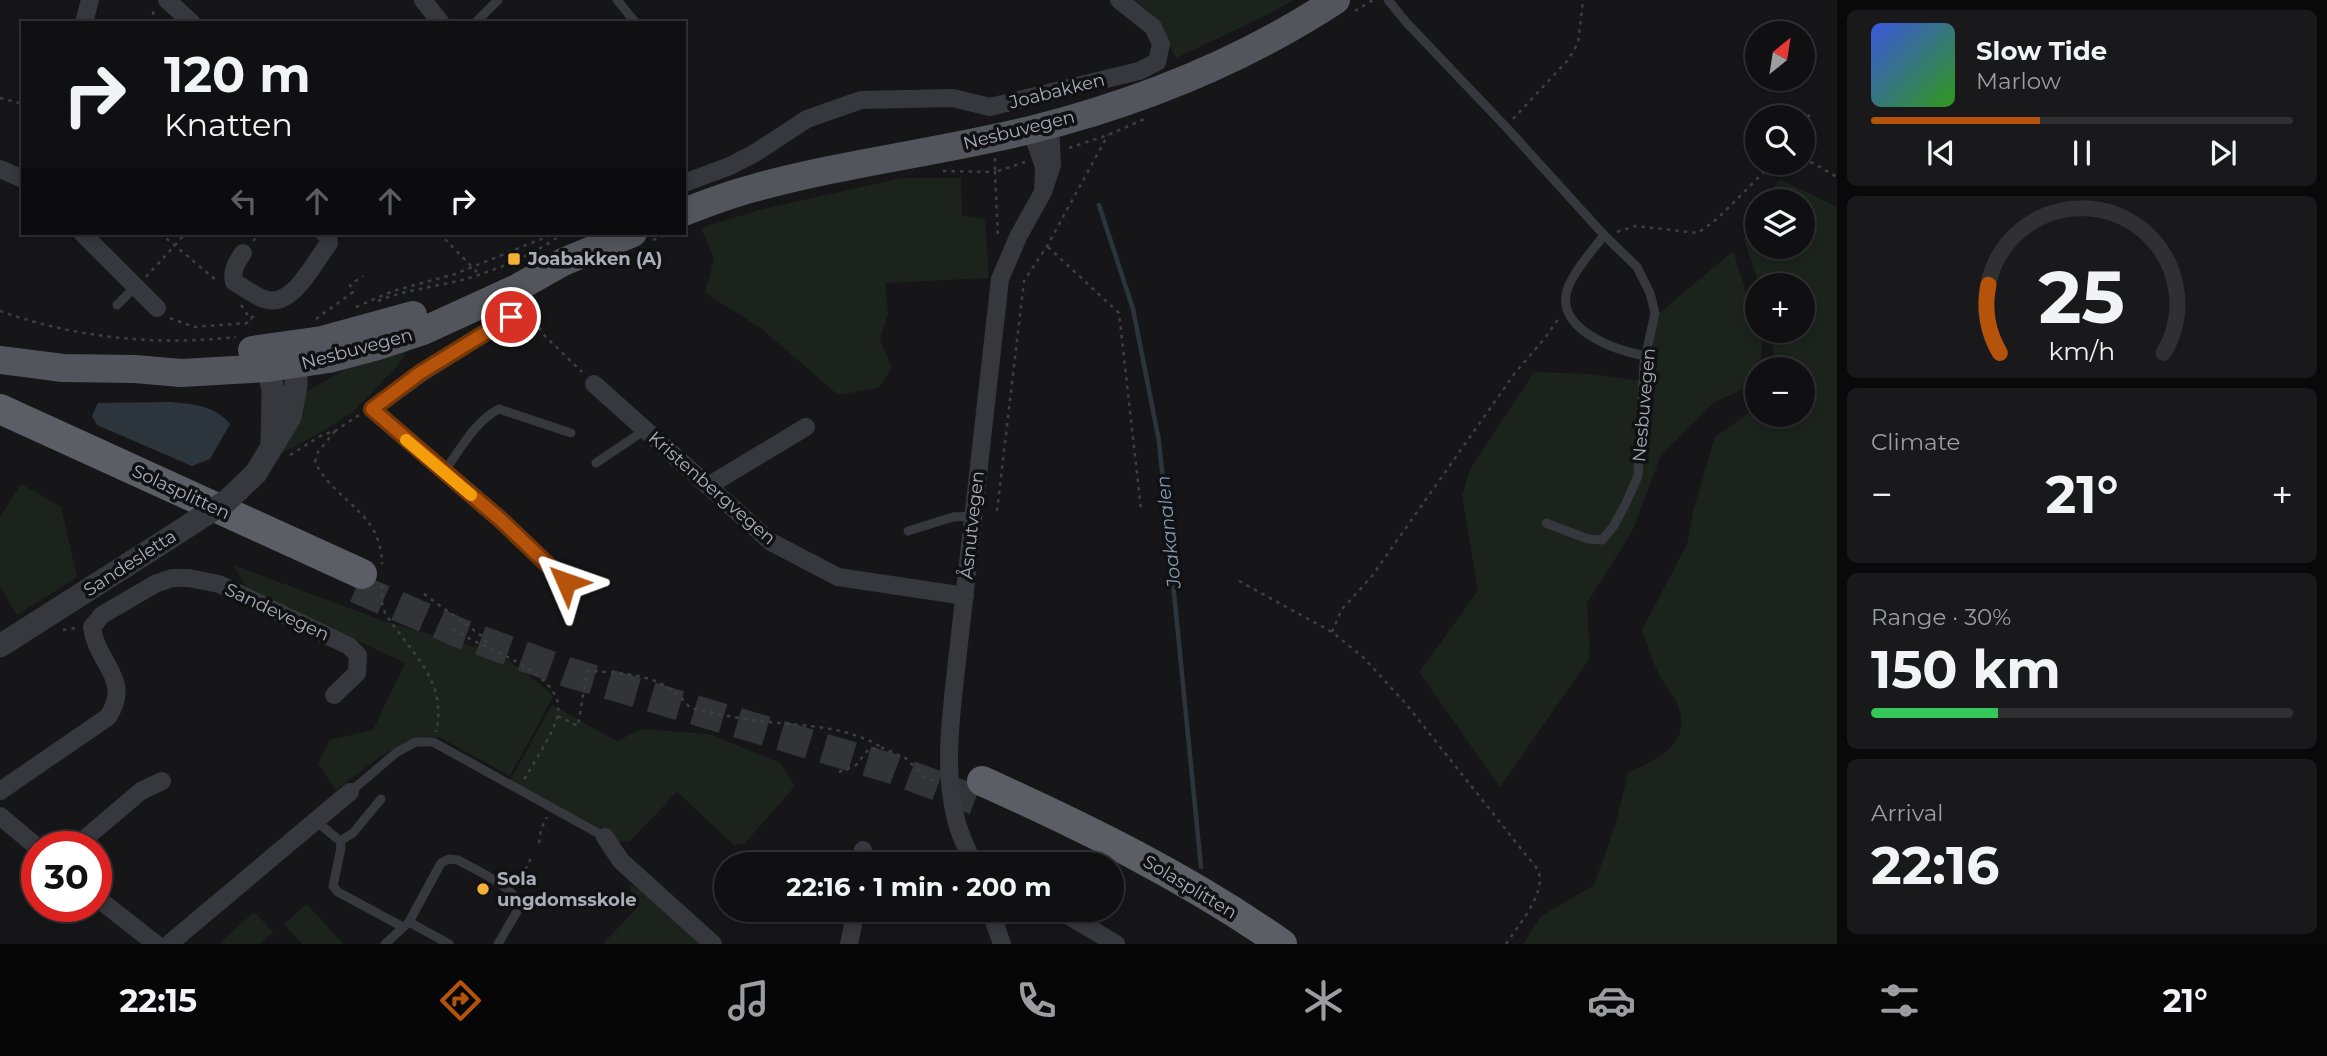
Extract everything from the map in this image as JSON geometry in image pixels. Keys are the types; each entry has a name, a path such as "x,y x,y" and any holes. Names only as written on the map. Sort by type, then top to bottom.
{"highway":[{"name":"Solasplitten","path":"0,409 359,581 243,542 0,431"},
{"name":"Solasplitten","path":"1250,944 1137,875 979,790 1073,822 1145,859 1282,944"}],"main road":[{"name":"Nesbuvegen","path":"686,211 752,188 1040,127 1125,102 1209,69 1301,23 1336,0"},
{"name":"Nesbuvegen","path":"0,360 64,368 181,373 378,346 521,296 563,262 602,239 623,235"}],"street":[{"path":"85,21 90,0"},
{"path":"167,0 190,21"},
{"path":"423,0 439,21"},
{"name":"Joabakken","path":"686,182 730,166 755,153 807,119 861,100 953,98 990,107 1139,71 1157,62 1161,44 1153,27 1119,0"},
{"name":"Åsnutvegen","path":"969,852 956,819 949,763 950,724 1000,279 1018,237 1043,192 1044,167 1040,127"},
{"path":"0,169 21,178"},
{"path":"84,235 157,308"},
{"path":"243,253 232,275 234,282 265,299 278,300 291,293 329,243 327,235"},
{"path":"521,296 372,409 502,521 566,582"},
{"path":"281,360 273,390 281,449"},
{"name":"Kristenbergvegen","path":"594,384 771,542 838,577 964,596"},
{"path":"708,486 806,427"},
{"name":"Sandesletta","path":"0,646 228,500 281,449"},
{"name":"Sandevegen","path":"92,627 102,615 126,599 172,578 219,584 349,646 358,655 358,673 334,695"},
{"path":"0,791 108,717 117,704 118,690 109,667 94,643 92,627"},
{"path":"94,831 141,791 162,781"},
{"path":"169,944 350,792"},
{"path":"0,816 21,834"},
{"path":"605,837 621,861 713,944"},
{"path":"112,910 156,944"},
{"path":"849,944 853,922"},
{"path":"994,922 1002,944"},
{"path":"1079,922 1116,944"}],"lane":[{"path":"477,21 498,0"},
{"path":"617,0 634,21"},
{"name":"Nesbuvegen","path":"1388,0 1604,235 1637,267 1650,293 1655,313 1646,356 1638,475 1613,527 1607,536 1598,541 1546,523"},
{"path":"1604,235 1569,285 1566,307 1571,319 1581,329 1607,346 1646,356"},
{"path":"117,305 136,286"},
{"path":"444,472 479,424 499,409 571,433"},
{"path":"596,463 645,430"},
{"path":"908,531 953,517 973,516"},
{"path":"350,792 397,752 416,742 433,742 605,837"},
{"path":"340,841 353,833 381,799"},
{"path":"316,821 340,841 341,848 332,886 338,892 449,944"},
{"path":"385,944 406,924 441,863 449,859 458,860 518,898 519,908 498,944"}],"path":[{"path":"1506,127 1567,60 1578,43 1583,0"},
{"path":"151,21 156,1"},
{"path":"0,98 21,103"},
{"path":"997,511 1024,281 1047,246 1108,135"},
{"path":"995,151 999,241"},
{"path":"995,172 1032,160"},
{"path":"1815,164 1837,177"},
{"path":"1604,235 1635,226 1698,233 1717,219 1761,175"},
{"path":"162,235 181,248 218,282"},
{"path":"136,286 184,235"},
{"path":"441,235 479,274"},
{"path":"551,235 472,267 424,284 393,291 354,311 394,295 479,274 546,246 561,235"},
{"path":"1047,246 1119,313 1141,509"},
{"path":"316,319 353,292 350,285 363,276"},
{"path":"521,296 543,334 594,384"},
{"path":"237,299 251,320"},
{"path":"157,308 173,320 194,327 247,323 265,299"},
{"path":"1332,632 1342,609 1372,576 1515,373 1545,338 1566,307"},
{"path":"0,311 113,338 191,342 237,337"},
{"path":"281,449 335,431 354,417 372,409"},
{"path":"1239,581 1332,632 1363,657 1406,704 1539,873 1533,903 1506,944"},
{"path":"424,594 483,637 490,647"},
{"path":"61,630 92,627"},
{"path":"453,629 468,639 490,647 543,679 556,697 558,716 519,789"},
{"path":"558,716 578,726 587,671 615,672 660,681 680,694 690,708 756,721 832,729 864,736 907,759 926,778 941,783"},
{"path":"839,772 856,765 868,750 881,747"},
{"path":"539,843 541,830 552,808"},
{"path":"519,881 531,858"}],"shaded area":[{"path":"1134,0 1293,0 1176,58 1151,13"},
{"path":"901,178 961,178 962,215 985,219 989,278 885,283 888,313 880,340 892,368 878,388 838,395 762,329 705,293 714,259 701,228 759,210"},
{"path":"1779,179 1800,189 1773,189"},
{"path":"1815,196 1837,207 1837,944 1523,944 1541,916 1594,885 1616,823 1628,773 1659,757 1675,743 1680,733 1678,705 1657,671 1642,630 1687,544 1694,508 1715,437 1745,416 1745,427 1815,427 1815,357 1775,357 1772,343 1815,343 1815,273 1755,273 1751,259 1815,259"},
{"path":"1733,251 1745,289 1745,343 1762,343 1761,357 1745,357 1745,389 1716,401 1661,455 1632,532 1587,603 1590,658 1500,787 1419,672 1478,591 1462,495 1470,469 1534,372 1591,374 1649,382 1656,316"},
{"path":"405,344 405,354 398,365 355,410 282,453 294,429 306,392 361,360"},
{"path":"171,402 211,410 230,424 210,459 192,466 97,425 92,416 98,403"},
{"path":"21,484 61,507 77,577 17,615 0,586 0,517"},
{"path":"233,565 384,621 500,654 553,697 510,776 439,737 426,737 398,746 336,790 318,764 329,740 373,730 405,663 303,615 251,595"},
{"path":"552,705 617,741 642,729 709,734 780,763 795,786 744,844 734,845 677,792 629,842 619,841 510,780"},
{"path":"629,884 665,904 707,944 603,944 637,908"},
{"path":"307,904 343,944 302,944 284,924"},
{"path":"254,912 273,932 260,944 219,944"}],"waterway":[{"name":"Joakanalen","path":"1099,205 1133,309 1159,441 1201,867"}],"tunnel":[{"path":"356,588 460,633 567,672 890,768 975,800"}],"slow traffic":[{"path":"406,440 471,495"}],"place":[{"name":"Joabakken (A)","path":"514,259"},
{"name":"Sola ungdomsskole","path":"483,889"}],"route":[{"path":"511,317 420,373 372,409 502,521 566,582"}]}
